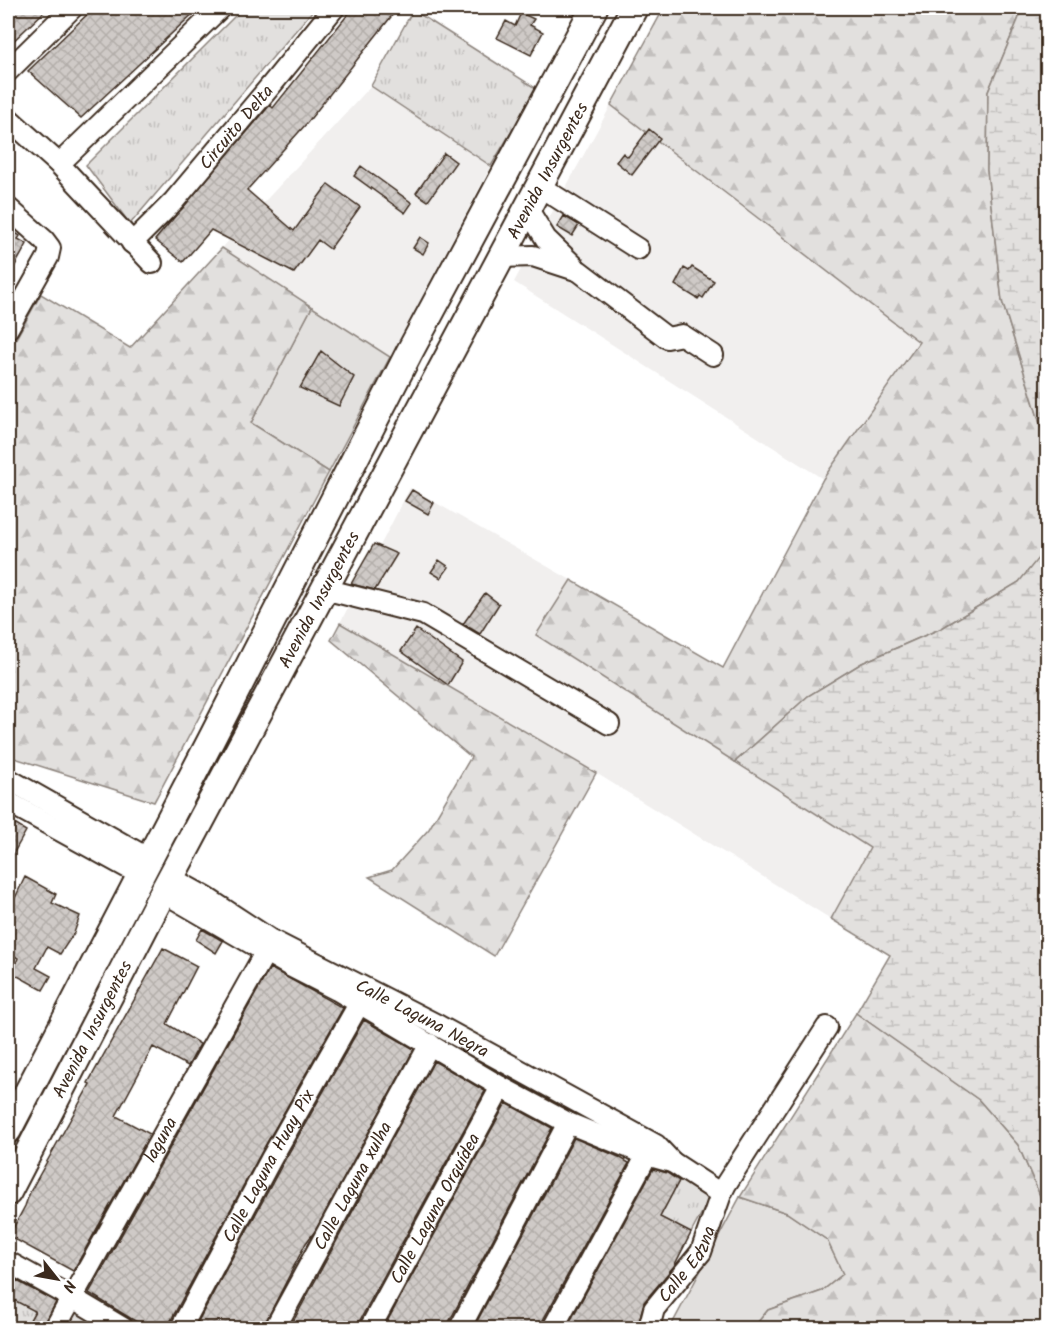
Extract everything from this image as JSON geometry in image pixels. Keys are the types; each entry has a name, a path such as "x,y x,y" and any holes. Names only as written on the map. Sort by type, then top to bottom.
{"main road":[{"name":"Avenida Insurgentes","path":"8,1130 409,354 594,8"},
{"name":"Avenida Insurgentes","path":"8,1192 236,754 634,8"},
{"path":"548,94 579,111"},
{"path":"296,575 324,589"},
{"path":"211,740 236,754"}],"street":[{"path":"8,71 72,8"},
{"path":"59,164 220,8"},
{"name":"Circuito Delta","path":"132,243 174,201 334,8"},
{"path":"8,118 59,164 152,263"},
{"path":"539,186 638,249"},
{"path":"8,208 50,248 48,257 8,328"},
{"path":"527,208 546,239 579,270 668,338 682,335 713,355"},
{"path":"501,257 533,256 579,270"},
{"path":"324,589 423,614 609,724"},
{"path":"8,780 145,867"},
{"path":"8,802 145,867"},
{"name":"Calle Laguna Negra","path":"167,885 266,951 501,1087 568,1123 648,1155 672,1162"},
{"name":"Calle Laguna Negra","path":"167,885 207,898 271,940 439,1026 656,1145 672,1162 721,1194"},
{"name":"laguna","path":"55,1329 266,951"},
{"name":"Calle Laguna Huay Pix","path":"181,1329 275,1151 359,1004"},
{"name":"Calle Edzna","path":"649,1329 654,1309 701,1252 721,1194 827,1027"},
{"name":"Calle Laguna xulha","path":"275,1329 430,1044"},
{"name":"Calle Laguna Orquídea","path":"370,1329 501,1087"},
{"path":"460,1329 568,1123"},
{"path":"553,1329 648,1155"},
{"path":"8,1262 123,1329"}],"shaded area":[{"path":"371,86 491,166 390,357 222,248"},
{"path":"611,105 919,341 823,479 514,282"},
{"path":"410,488 571,580 537,636 870,848 831,919 596,773 340,623"}],"green space":[{"path":"243,8 315,8 130,224 86,165"},
{"path":"664,8 1023,8 988,92 987,170 1002,301 1047,446 1047,548 1019,582 942,628 862,663 808,696 735,762 536,635 571,580 723,668 823,479 919,342 611,105"},
{"path":"1023,8 1047,8 1047,446 1002,301 987,170 988,92"},
{"path":"413,10 537,89 491,166 371,86"},
{"path":"222,248 312,307 251,423 329,472 154,802 8,756 8,353 41,294 130,348"},
{"path":"312,307 390,357 329,472 251,423"},
{"path":"1047,547 1047,1222 1042,1200 1018,1145 979,1100 856,1013 890,955 831,919 870,848 735,762 808,696 862,663 942,628 1019,582"},
{"path":"340,623 596,773 494,956 369,877 392,870 429,829 471,757 331,640"},
{"path":"856,1013 979,1100 1018,1145 1042,1200 1047,1222 1047,1328 753,1328 768,1310 822,1291 843,1274 827,1240 787,1213 740,1197"},
{"path":"682,1175 713,1192 691,1233 660,1217"},
{"path":"740,1197 787,1213 827,1240 843,1274 822,1291 768,1310 753,1328 670,1328"},
{"path":"8,1297 35,1310 30,1320 45,1328 8,1328"},
{"path":"73,1301 121,1328 60,1328"}],"building":[{"path":"8,8 48,8 8,46"},
{"path":"94,8 199,8 81,118 28,71"},
{"path":"353,8 398,8 307,123 247,190 294,231 328,184 360,207 330,249 318,240 294,273 211,230 183,262 155,240 270,105 273,108"},
{"path":"521,13 534,19 530,25 543,32 531,55 497,38 506,21 515,26"},
{"path":"649,129 660,138 632,175 616,162 623,153 628,157"},
{"path":"444,153 456,162 428,201 416,193"},
{"path":"361,166 412,203 405,213 354,176"},
{"path":"564,216 579,225 572,236 557,227"},
{"path":"11,230 20,236 18,239 27,244 8,278 8,232"},
{"path":"420,237 429,243 423,254 413,248"},
{"path":"692,267 714,281 703,298 700,296 698,299 675,285 684,268 689,271"},
{"path":"321,351 354,377 339,406 300,388"},
{"path":"412,490 434,503 428,514 405,501"},
{"path":"374,544 397,554 375,590 351,584"},
{"path":"439,560 449,567 441,578 431,572"},
{"path":"485,593 499,604 480,634 463,624"},
{"path":"416,629 462,662 448,685 401,651"},
{"path":"8,820 26,831 8,863"},
{"path":"25,877 56,894 52,903 80,916 74,933 60,954 47,947 36,968 51,976 43,990 12,973 18,958 8,952 8,896 14,900"},
{"path":"202,929 223,941 216,953 196,940"},
{"path":"163,948 197,966 167,1024 200,1044 188,1066 153,1047 116,1116 150,1134 73,1271 9,1236 30,1192 90,1084 88,1083"},
{"path":"270,968 343,1008 261,1153 170,1322 169,1329 151,1329 89,1293"},
{"path":"364,1020 414,1049 315,1231 306,1243 262,1329 194,1329 282,1165"},
{"path":"434,1061 485,1091 359,1322 358,1329 289,1329"},
{"path":"506,1103 552,1128 449,1322 448,1329 383,1329"},
{"path":"574,1138 629,1163 542,1322 541,1329 473,1329"},
{"path":"653,1169 667,1173 679,1181 660,1217 691,1233 674,1266 644,1302 637,1329 566,1329"},
{"path":"8,1276 56,1302 43,1327 30,1320 35,1311 8,1297"}]}
